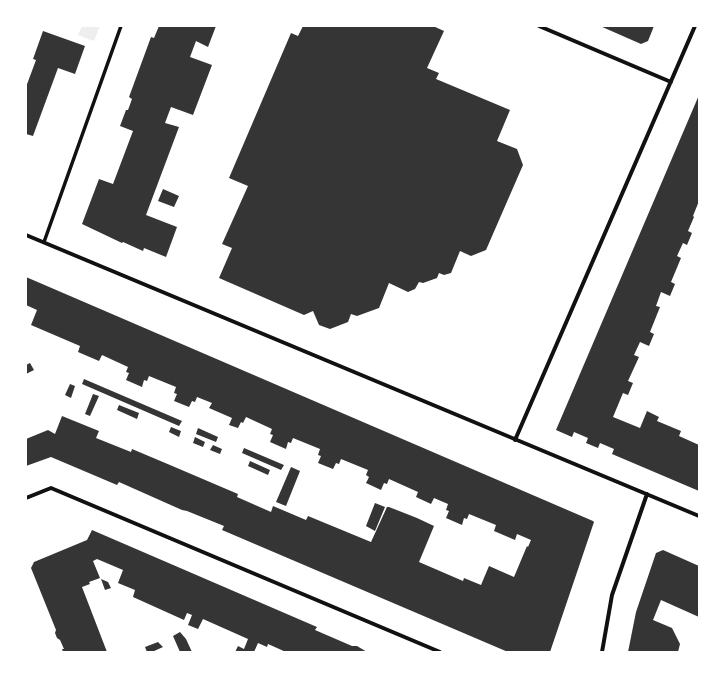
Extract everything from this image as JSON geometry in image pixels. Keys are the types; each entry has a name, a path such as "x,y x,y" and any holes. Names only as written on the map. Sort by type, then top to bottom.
{"street":[{"path":"44,242 121,26"},
{"path":"539,26 671,82"},
{"path":"515,440 695,26"},
{"path":"26,235 699,516"},
{"path":"26,498 52,488 440,652"},
{"path":"602,652 612,595 647,494"}],"shaded area":[{"path":"82,26 100,26 94,41 78,35"}],"building":[{"path":"159,26 216,26 208,47 196,41 190,57 212,65 193,115 171,107 165,123 179,127 146,215 177,227 166,257 144,248 143,251 123,242 122,243 82,224 99,179 113,184 133,131 120,126 132,99 129,97 151,37 154,38"},
{"path":"303,26 433,26 444,31 427,68 439,73 436,79 510,110 497,141 517,149 523,165 486,250 471,256 460,251 451,273 444,275 439,273 437,278 423,283 419,282 415,289 408,292 389,283 379,308 357,316 351,314 348,322 330,329 319,325 313,311 304,315 219,278 232,248 222,244 248,186 229,178 291,33 298,36"},
{"path":"600,26 654,26 648,41 641,44"},
{"path":"43,31 85,46 75,74 58,68 33,136 26,134 26,87 36,60 33,59"},
{"path":"699,95 699,201 688,231 692,233 687,245 683,243 677,256 681,258 671,282 675,284 670,296 661,292 656,306 660,307 650,332 654,334 649,346 640,342 634,355 639,357 628,381 633,383 628,395 623,393 613,417 640,428 647,411 659,417 657,421 681,431 679,436 699,445 699,491 612,454 614,449 600,443 598,448 586,443 588,438 574,432 572,437 556,430"},
{"path":"163,189 179,196 174,207 158,201"},
{"path":"26,277 593,521 594,522 550,652 508,652 222,530 224,526 182,510 119,482 117,485 51,457 26,466 26,439 48,430 55,434 62,416 99,431 96,438 131,452 132,449 170,465 238,494 237,497 271,512 273,506 306,520 308,516 371,542 387,507 417,518 434,526 419,562 463,581 464,578 481,585 489,566 514,577 531,540 517,534 515,540 494,531 496,525 469,514 467,519 464,518 462,525 446,518 449,511 446,510 448,504 434,498 431,504 416,497 418,492 389,479 387,484 384,483 381,490 366,483 369,477 366,475 368,470 341,459 339,464 336,463 333,469 318,463 321,456 318,455 320,449 293,438 291,443 288,442 286,449 270,442 273,435 270,434 272,429 246,417 238,428 229,425 232,418 209,408 212,403 197,397 195,402 192,401 189,407 174,401 177,394 174,393 176,387 149,376 147,381 144,380 142,387 126,380 129,373 126,372 128,367 102,355 99,361 78,352 80,346 31,325 37,310 26,305"},
{"path":"30,363 34,370 26,374 26,365"},
{"path":"84,379 182,421 179,426 82,384"},
{"path":"70,384 75,386 71,398 65,395"},
{"path":"93,394 99,396 90,416 85,414"},
{"path":"119,405 139,413 137,419 117,410"},
{"path":"171,427 181,431 179,437 169,432"},
{"path":"198,428 218,437 216,442 196,434"},
{"path":"195,437 205,442 203,447 193,443"},
{"path":"213,445 222,449 220,454 210,450"},
{"path":"244,448 284,465 281,470 242,453"},
{"path":"250,461 270,470 268,475 248,466"},
{"path":"291,467 300,471 286,506 276,502"},
{"path":"375,503 385,507 375,531 366,526"},
{"path":"92,530 317,627 315,630 352,646 357,646 367,652 286,652 268,644 267,647 258,643 254,652 235,652 238,646 244,649 248,639 203,619 198,629 188,625 192,615 187,613 184,620 133,597 135,590 118,583 123,570 97,559 93,561 100,578 89,582 90,584 82,587 107,652 63,652 62,649 64,649 60,640 57,638 55,633 56,630 31,568 34,562 87,540"},
{"path":"663,550 699,566 699,617 661,600 653,620 672,628 680,644 678,652 628,652 636,612 656,553"},
{"path":"101,579 108,582 111,588 105,590"},
{"path":"180,632 186,639 192,652 180,652 173,636"},
{"path":"158,642 163,647 152,652 147,652 145,647"}]}
